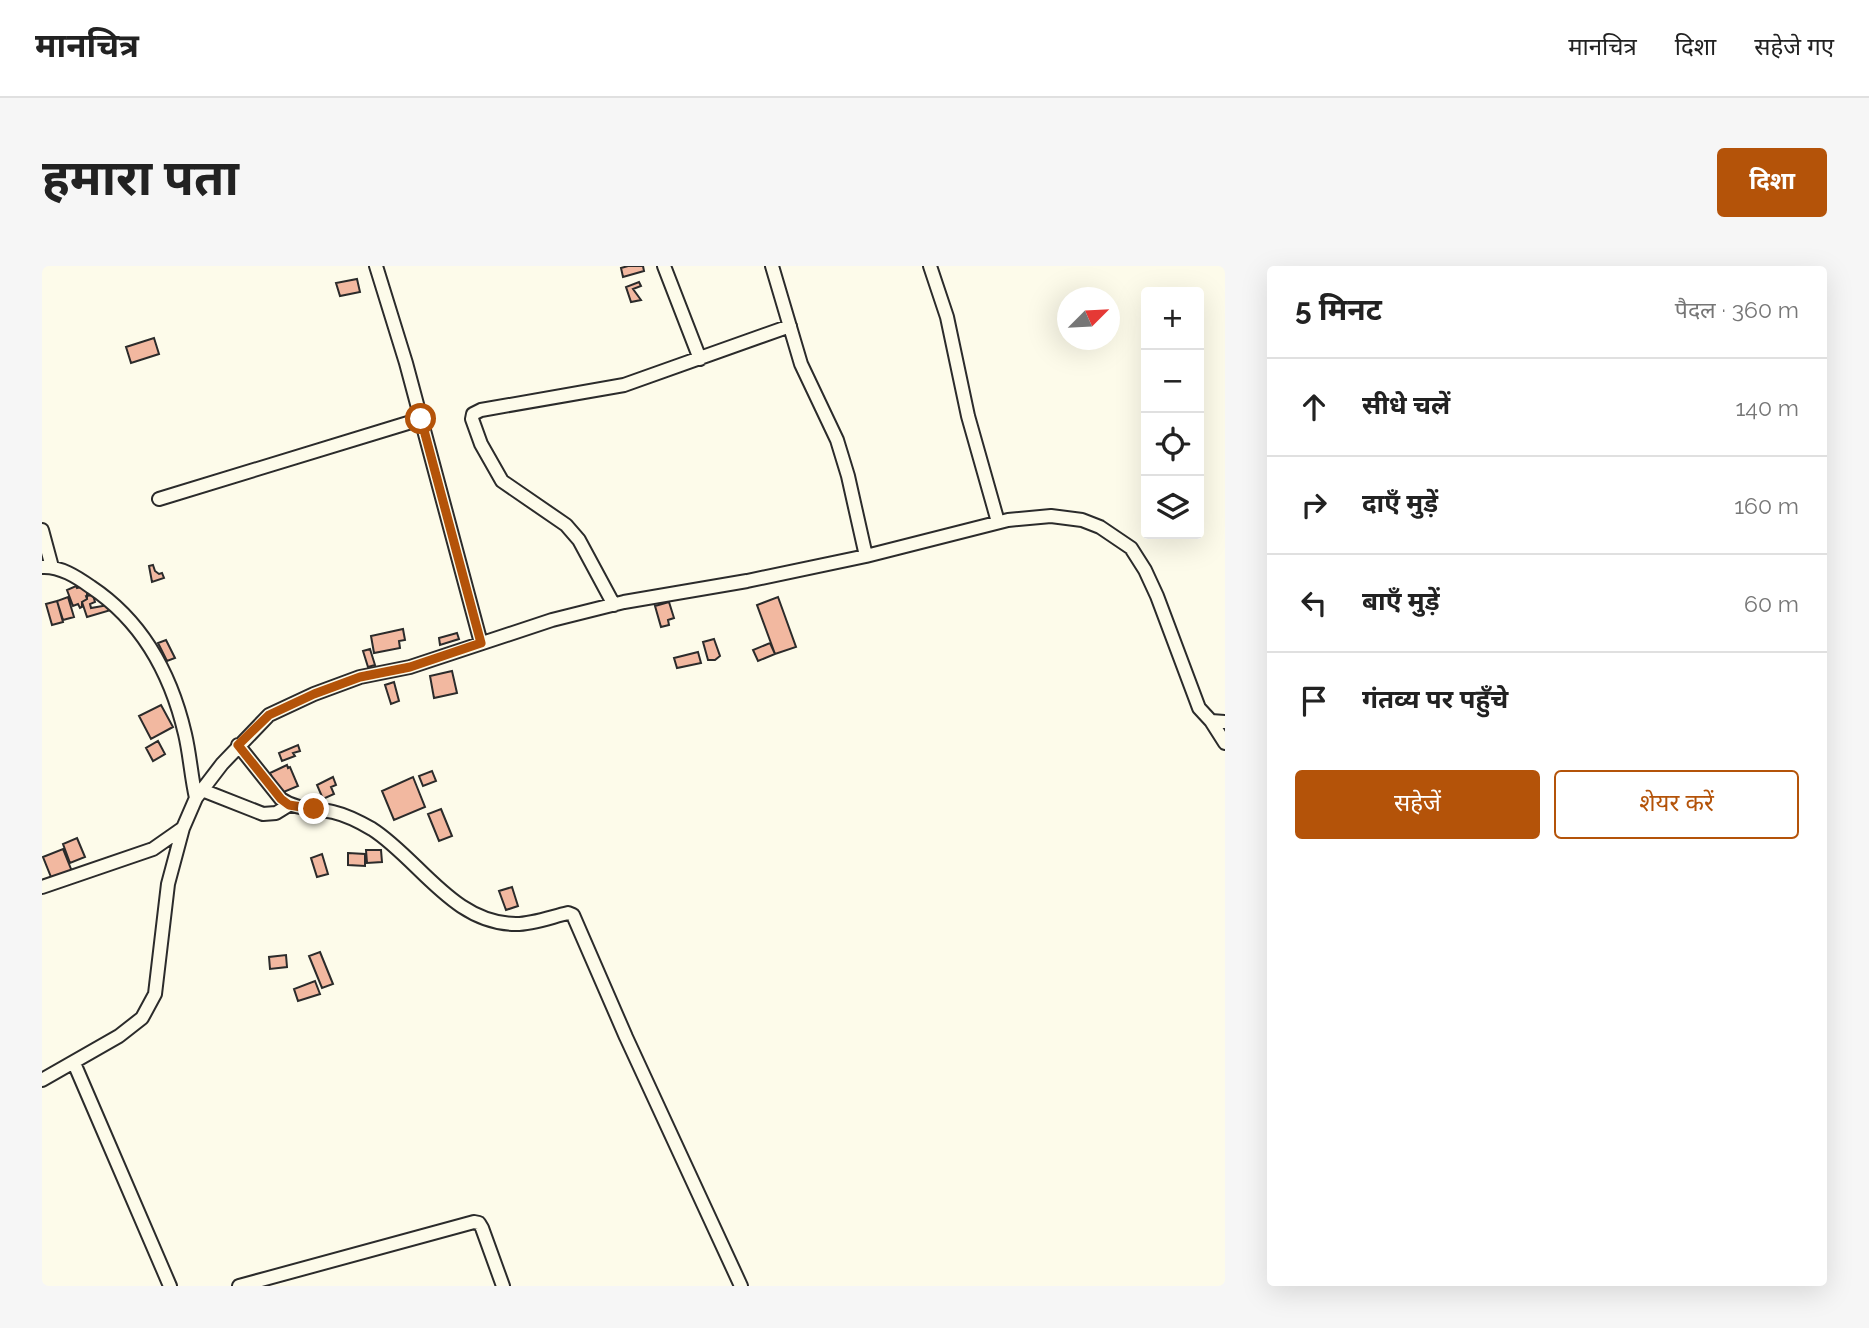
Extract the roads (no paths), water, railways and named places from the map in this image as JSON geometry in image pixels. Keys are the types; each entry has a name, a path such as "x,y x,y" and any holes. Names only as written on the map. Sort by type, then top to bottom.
{"street":[{"path":"376,266 421,419 481,643"},
{"path":"664,266 701,359"},
{"path":"772,266 801,364 837,440 866,556"},
{"path":"930,266 947,317 968,416 998,522"},
{"path":"614,605 579,540 566,525 502,481 481,444 472,414 481,410 624,385 790,326"},
{"path":"159,499 421,419"},
{"path":"42,1080 119,1036 142,1018 155,994 168,884 183,828 199,794 238,745 269,715 360,677 410,667 552,620 614,605 866,556 1028,516 1070,517 1111,532 1131,548 1157,596 1199,708 1225,743"},
{"path":"42,530 47,567 83,581 102,594 143,635 162,670 180,718 199,794"},
{"path":"1211,721 1225,722"},
{"path":"238,745 273,790 289,805 334,812 373,830 434,884 475,915 515,925 568,913 573,915 741,1286"},
{"path":"199,794 263,814 276,813 289,805"},
{"path":"42,887 153,849 183,828"},
{"path":"74,1063 170,1286"},
{"path":"239,1286 474,1222 479,1223 482,1228 503,1286"}]}
